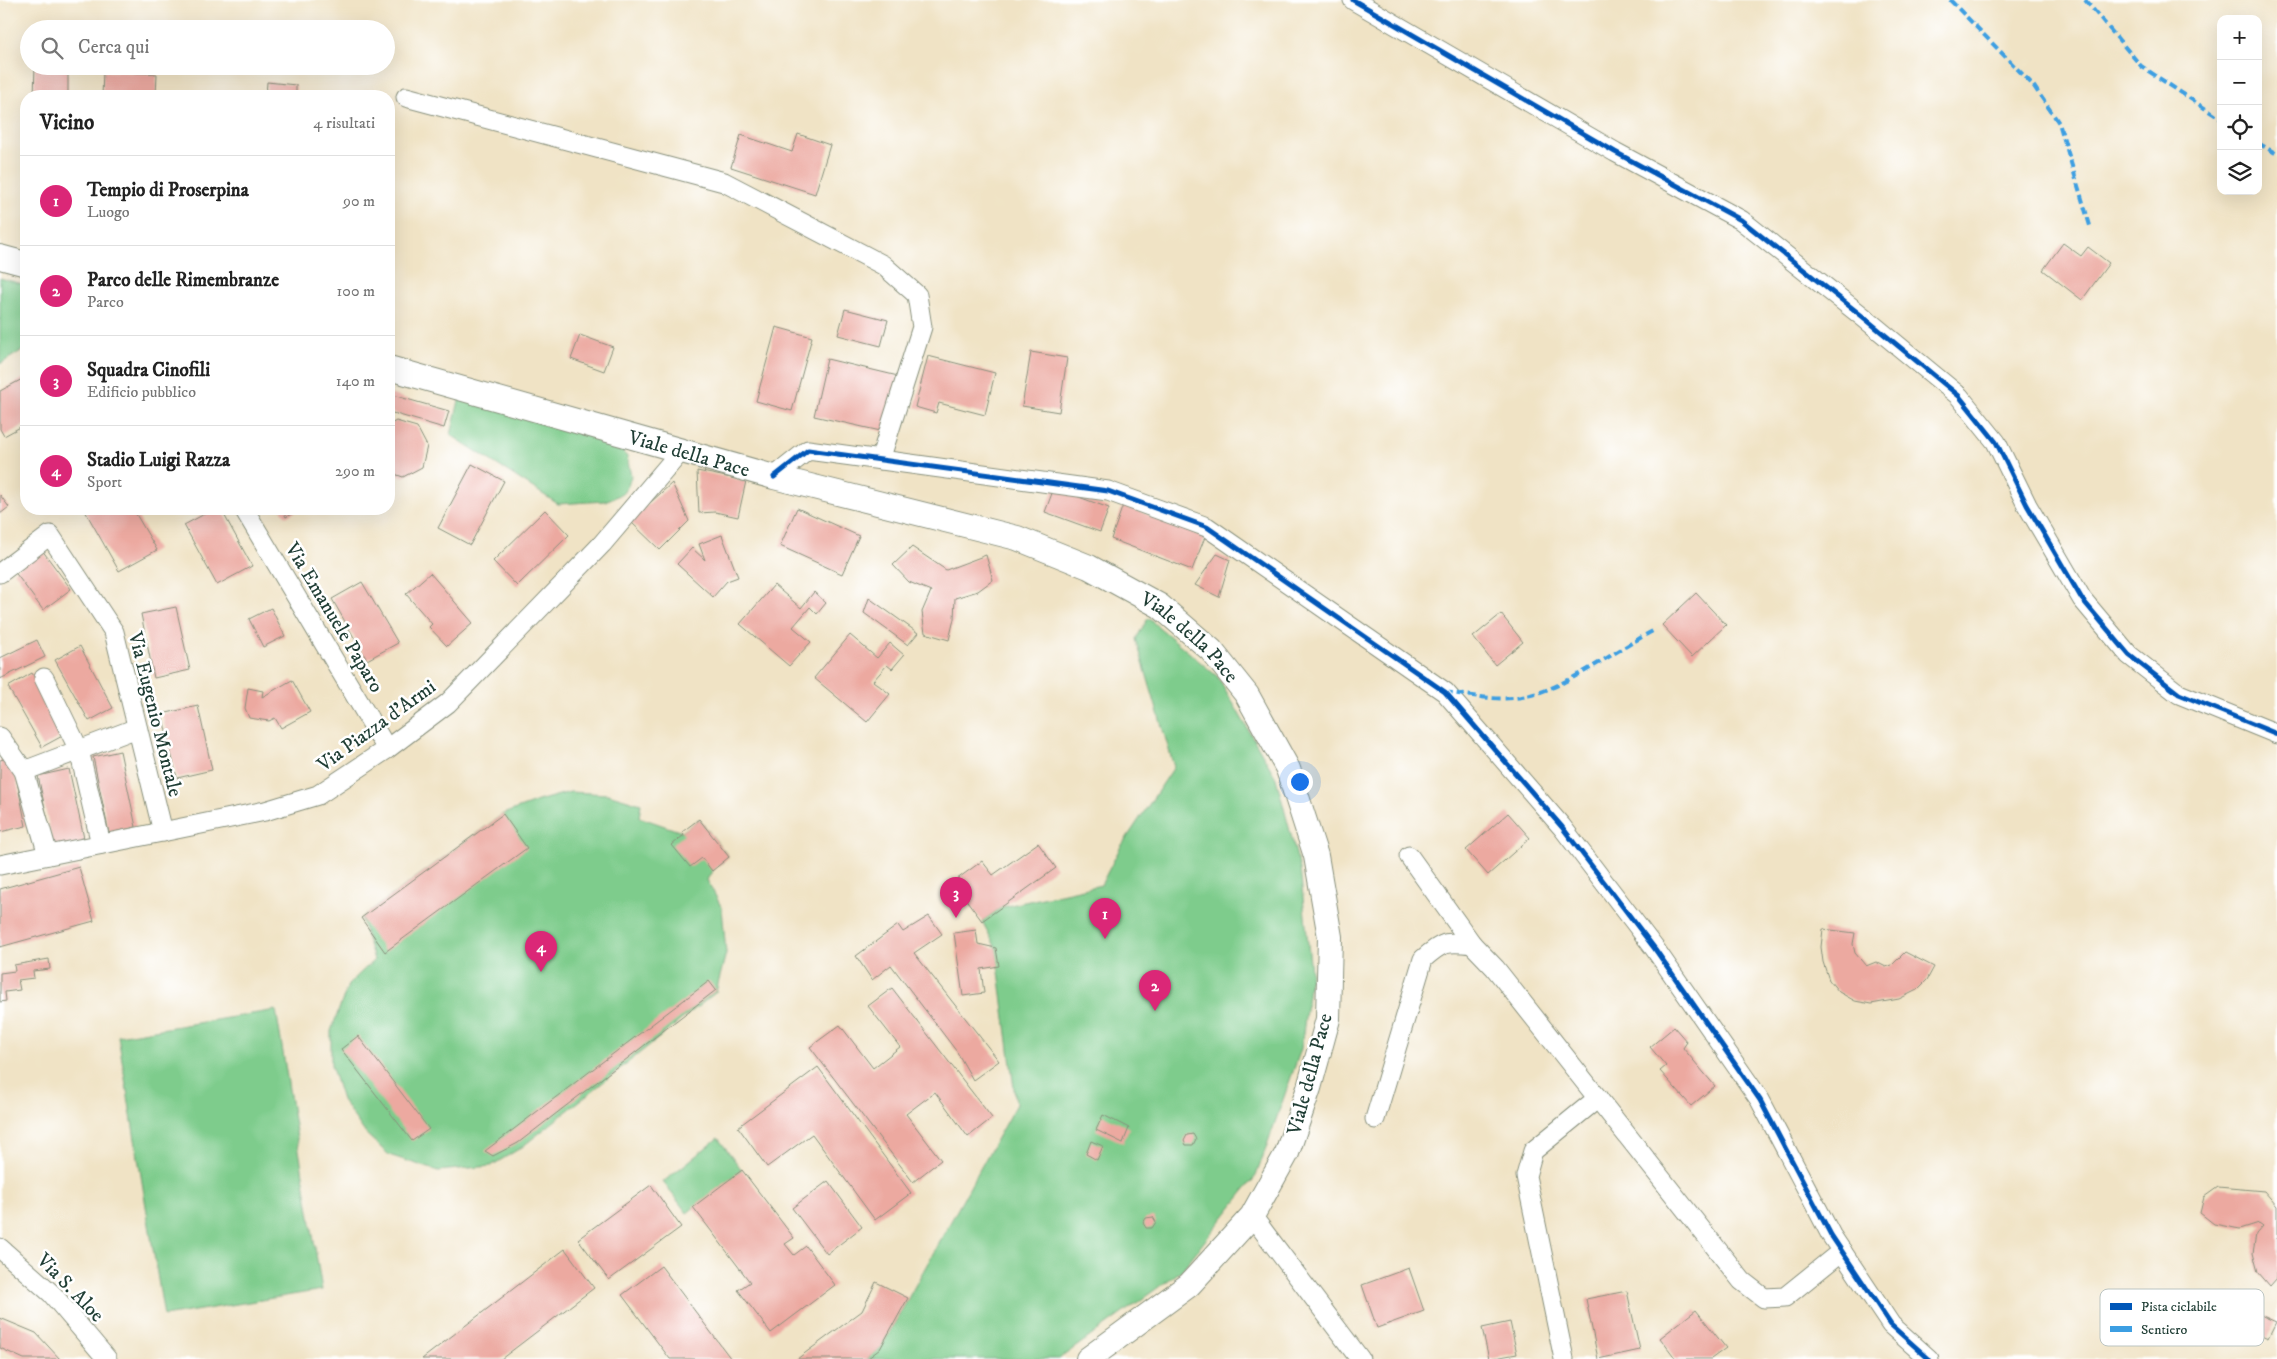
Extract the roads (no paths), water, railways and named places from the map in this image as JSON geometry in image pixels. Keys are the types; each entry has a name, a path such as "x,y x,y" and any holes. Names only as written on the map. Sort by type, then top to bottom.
{"main road":[{"path":"0,257 20,262"},
{"name":"Viale della Pace","path":"395,370 774,477 1018,538 1089,567 1160,606 1211,650 1247,695 1288,769 1316,856 1330,937 1328,1019 1309,1088 1287,1152 1252,1216 1189,1285 1088,1359"}],"street":[{"path":"1352,0 1615,152 1741,220 1855,310 1959,396 1996,442 2027,505 2082,599 2129,655 2179,694 2277,734"},
{"path":"406,97 724,182 883,265 917,295 922,327 880,460"},
{"name":"Via Piazza d'Armi","path":"0,865 265,811 318,795 387,749 448,702 602,544 681,450"},
{"path":"774,477 808,450 1108,492 1207,527 1445,692 1562,827 1655,949 1760,1100 1831,1235 1891,1325 1929,1359"},
{"name":"Via Emanuele Paparo","path":"248,515 387,749"},
{"name":"Via Eugenio Montale","path":"0,573 50,535 114,632 163,832"},
{"path":"44,678 79,750 101,844"},
{"path":"24,771 138,728"},
{"path":"0,737 24,771 48,855"},
{"path":"1409,856 1472,944 1494,968 1742,1281 1764,1298 1785,1297 1842,1251"},
{"path":"1375,1119 1423,959 1438,945 1450,941 1472,944"},
{"path":"1564,1359 1526,1176 1533,1151 1598,1098"},
{"path":"1252,1216 1360,1359"},
{"name":"Via S. Aloe","path":"0,1248 52,1294 108,1359"}],"place":[{"name":"Squadra Cinofili","path":"956,918"},
{"name":"Tempio di Proserpina","path":"1105,939"},
{"name":"Stadio Luigi Razza","path":"541,972"},
{"name":"Parco delle Rimembranze","path":"1155,1011"}]}
